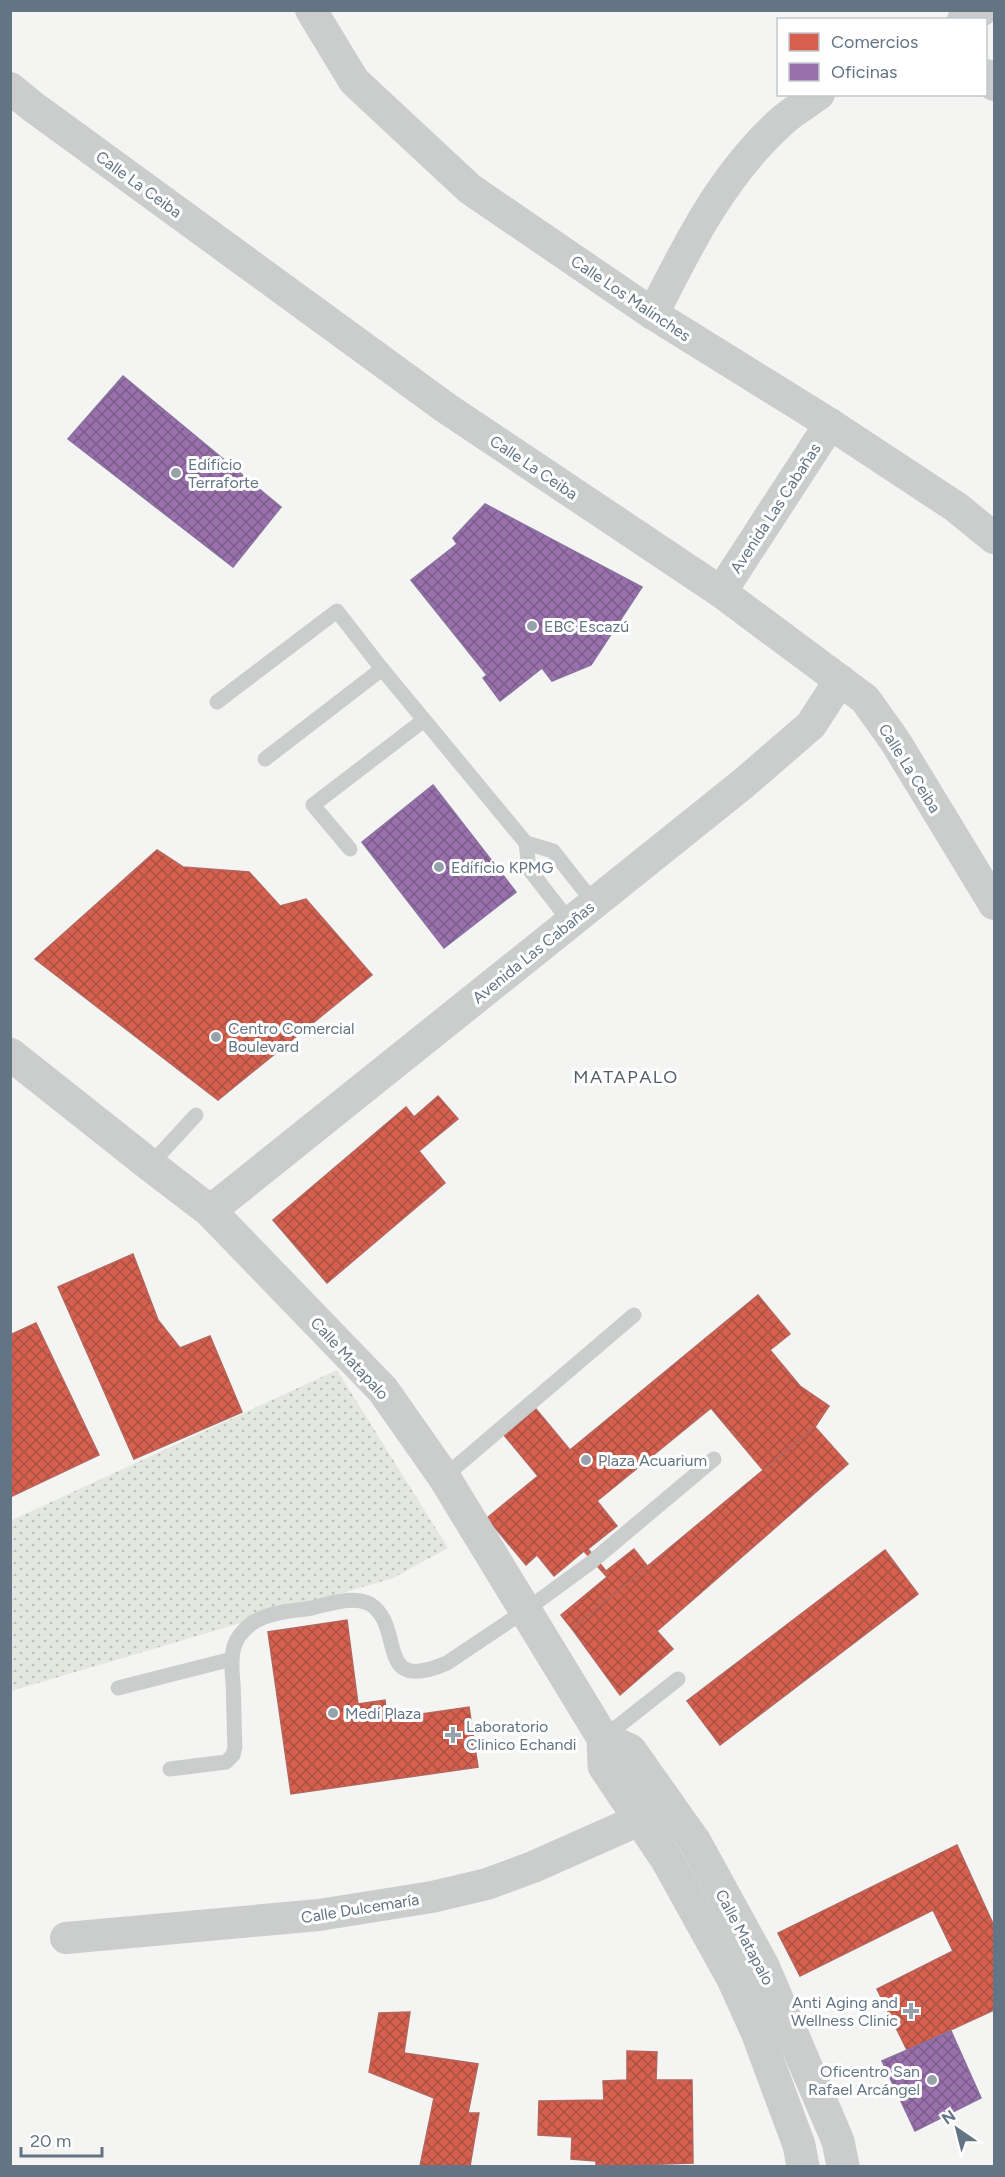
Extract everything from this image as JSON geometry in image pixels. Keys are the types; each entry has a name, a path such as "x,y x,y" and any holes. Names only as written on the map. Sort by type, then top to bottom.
{"street":[{"name":"Calle Los Malinches","path":"310,10 354,81 470,189 653,314 830,424 956,507 994,538"},
{"path":"967,18 982,10"},
{"name":"Calle La Ceiba","path":"10,88 446,408 721,592 865,699 896,741 994,904"},
{"path":"653,314 688,242 730,177 782,120 816,96"},
{"name":"Avenida Las Cabañas","path":"721,592 830,424"},
{"name":"Avenida Las Cabañas","path":"210,1211 744,783 811,725 840,680"},
{"name":"Calle Matapalo","path":"10,1053 210,1211 383,1389 444,1477 603,1738 604,1766 667,1860 733,1980 757,2032 799,2145 803,2166"},
{"name":"Calle Matapalo","path":"603,1738 630,1750 695,1842 763,1966 838,2141 843,2166"},
{"name":"Calle Dulcemaría","path":"66,1938 319,1915 432,1897 487,1884 533,1868 639,1820"}],"lane":[{"path":"217,702 337,611 526,843 529,869 582,913"},
{"path":"265,759 382,669"},
{"path":"350,849 313,805 424,720"},
{"path":"526,843 553,851 582,913"},
{"path":"150,1165 196,1115"},
{"path":"444,1477 634,1315"},
{"path":"170,1769 226,1762 233,1755 235,1747 233,1649 243,1630 256,1621 272,1615 351,1600 367,1603 377,1610 385,1623 396,1661 404,1669 417,1671 435,1668 447,1663 526,1610 595,1560 714,1459"},
{"path":"118,1688 232,1659"},
{"path":"603,1738 678,1679"}],"shaded area":[{"path":"337,1370 448,1548 393,1578 11,1691 10,1521"}],"building: Comercios":[{"name":"Centro Comercial Boulevard","path":"157,850 183,867 249,872 280,906 306,899 372,975 218,1100 35,959"},
{"path":"438,1096 458,1119 419,1151 445,1183 327,1283 273,1220 406,1107 414,1117"},
{"path":"133,1254 158,1320 180,1348 210,1336 242,1412 134,1459 58,1287"},
{"name":"Plaza Acuarium","path":"758,1295 790,1334 770,1350 800,1386 829,1406 815,1427 763,1470 711,1408 597,1501 617,1526 588,1549 606,1571 634,1549 648,1567 572,1629 561,1615 607,1577 584,1551 554,1576 537,1555 526,1565 487,1518 538,1476 504,1435 536,1409 570,1450"},
{"path":"36,1323 99,1455 10,1497 10,1335"},
{"path":"815,1427 848,1464 657,1631 673,1649 620,1695 572,1629"},
{"path":"885,1550 918,1594 720,1745 687,1701"},
{"name":"Medi Plaza","path":"347,1620 358,1704 385,1700 387,1719 469,1707 478,1767 291,1794 268,1632"},
{"path":"957,1845 994,1926 994,2010 907,2050 877,1989 953,1951 933,1910 800,1976 778,1933"},
{"path":"410,2012 404,2053 478,2064 468,2113 479,2113 470,2166 420,2166 434,2098 369,2072 379,2013"},
{"path":"627,2051 657,2052 656,2080 692,2080 693,2163 596,2166 596,2161 571,2159 572,2137 538,2135 539,2101 604,2100 603,2081 627,2080"}],"building: Oficinas":[{"name":"Edificio Terraforte","path":"123,376 281,507 233,567 68,439"},
{"name":"EBC Escazú","path":"485,504 642,587 591,665 552,681 542,668 500,701 483,678 487,675 411,580 457,544 453,538"},
{"name":"Edificio KPMG","path":"433,785 516,892 444,948 362,842"},
{"name":"Oficentro San Rafael Arcángel","path":"951,2031 981,2098 915,2131 882,2061"}],"place":[{"name":"Edificio Terraforte","path":"176,473"},
{"name":"EBC Escazú","path":"532,626"},
{"name":"Edificio KPMG","path":"439,867"},
{"name":"Centro Comercial Boulevard","path":"216,1037"},
{"name":"Plaza Acuarium","path":"586,1460"},
{"name":"Medi Plaza","path":"333,1713"},
{"name":"Laboratorio Clinico Echandi","path":"453,1735"},
{"name":"Anti Aging and Wellness Clinic","path":"911,2011"},
{"name":"Oficentro San Rafael Arcángel","path":"932,2080"}],"district":[{"name":"MATAPALO","path":"626,1077"}]}
